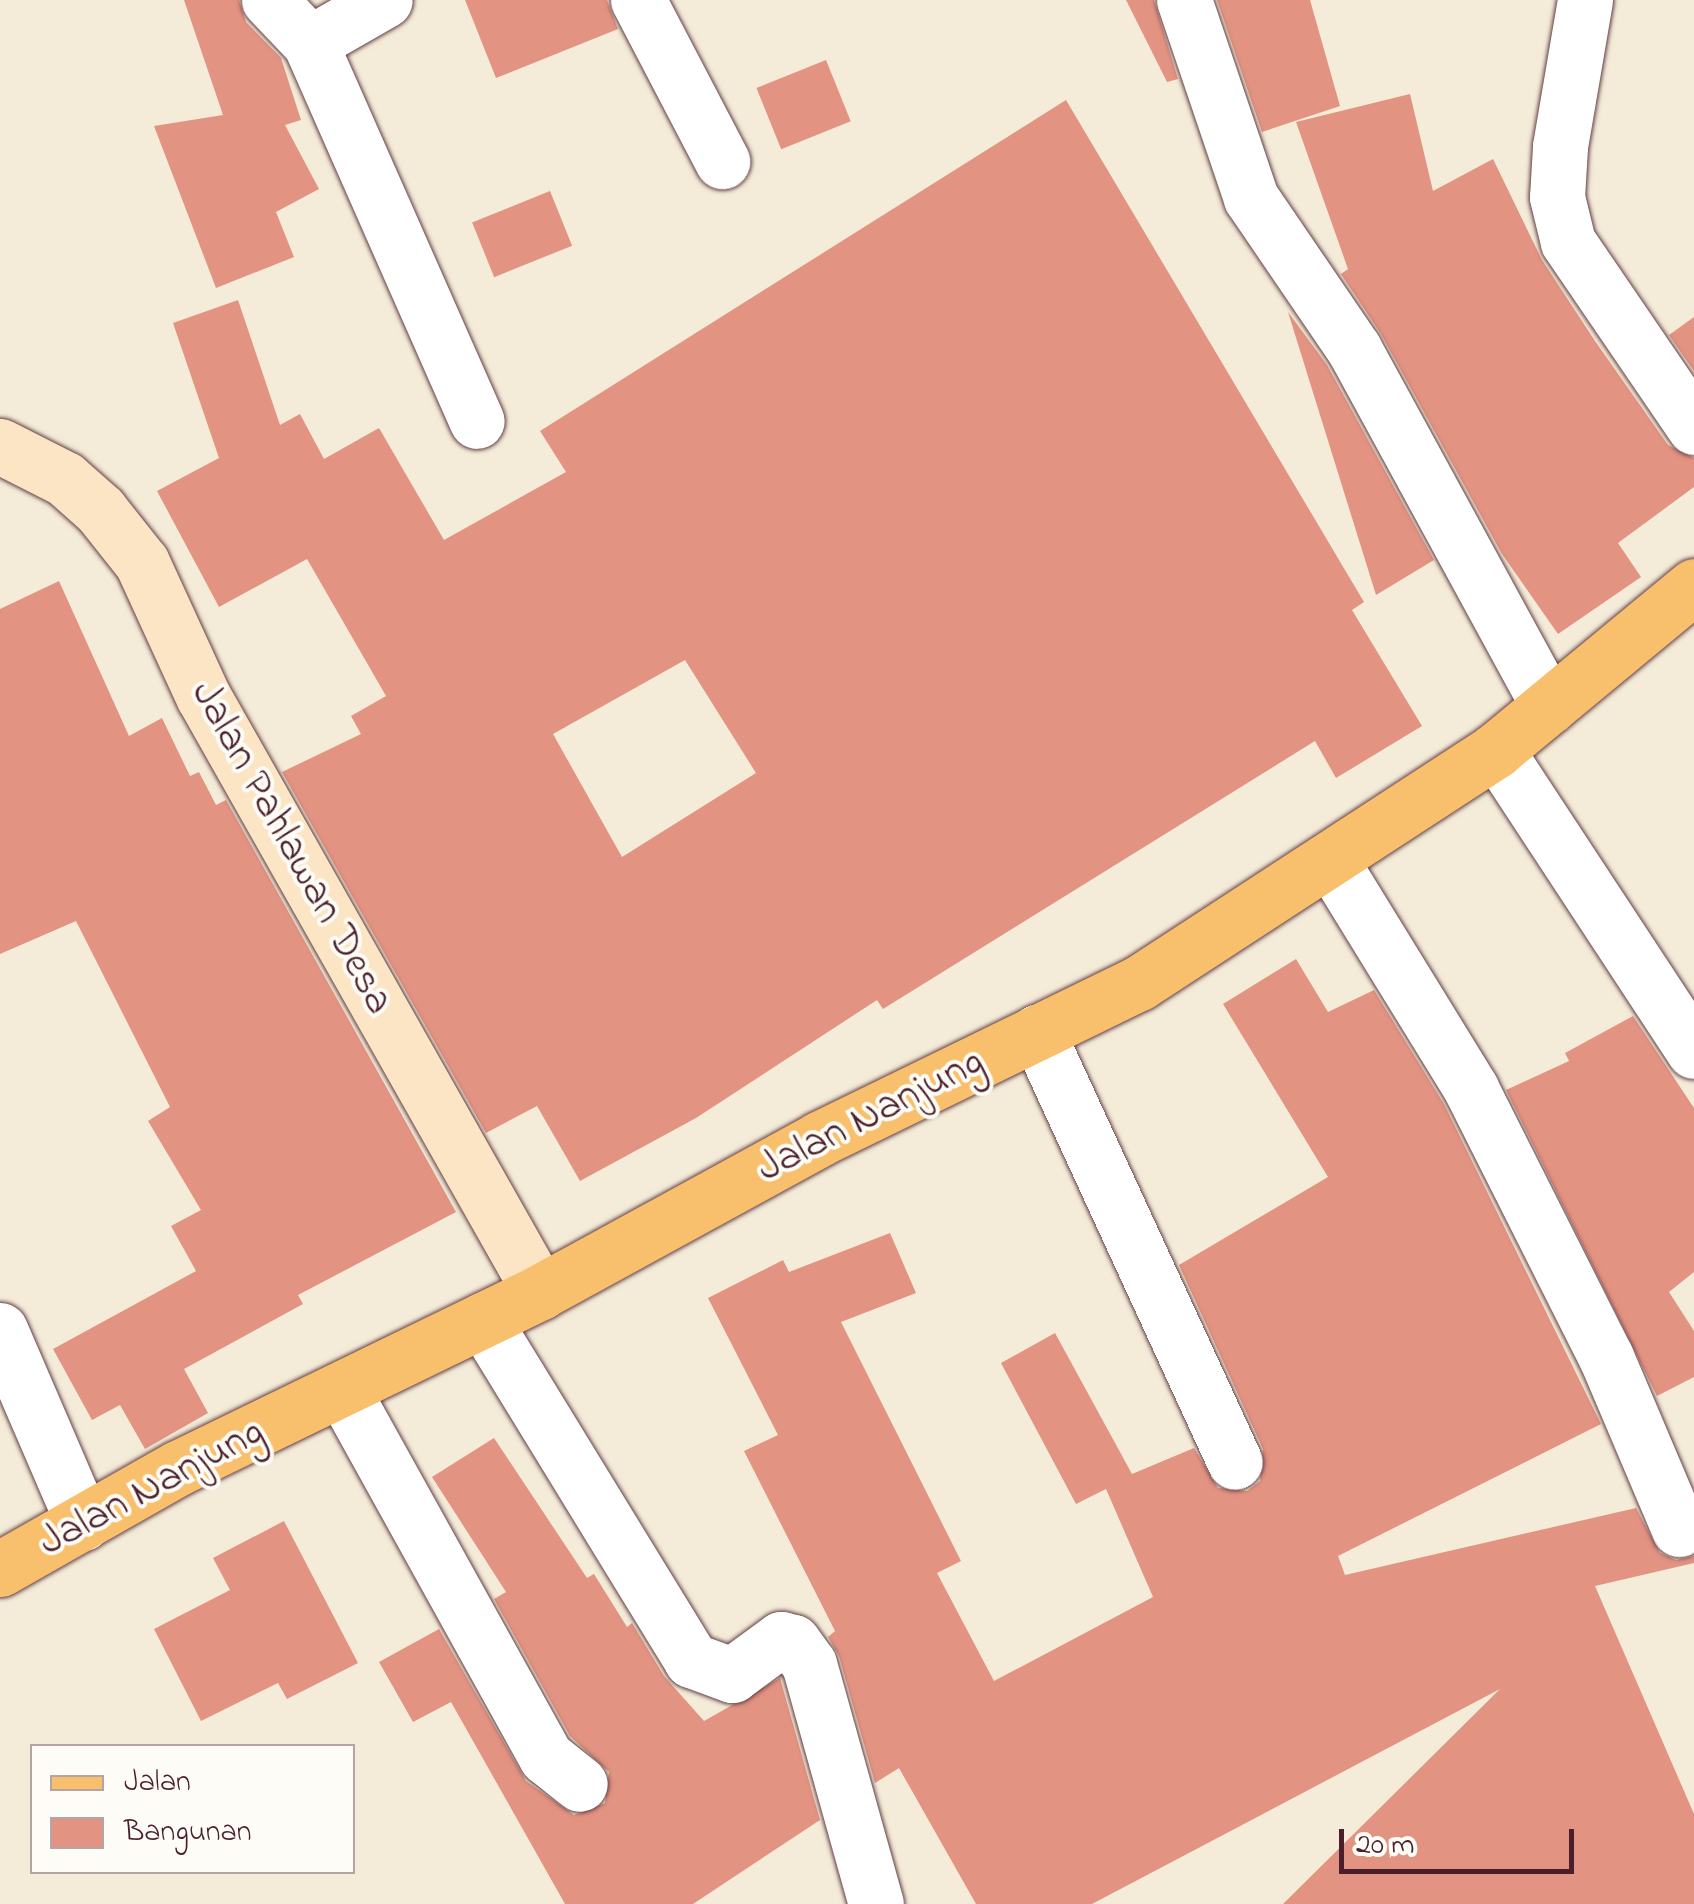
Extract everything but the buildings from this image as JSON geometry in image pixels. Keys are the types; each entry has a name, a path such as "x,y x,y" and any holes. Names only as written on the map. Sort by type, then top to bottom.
{"main road":[{"name":"Jalan Pahlawan Desa","path":"0,446 65,479 100,510 142,563 204,696 540,1292"},
{"name":"Jalan Nanjung","path":"0,1569 178,1468 540,1292 819,1139 1139,984 1331,862 1496,750 1694,586"}],"street":[{"path":"269,0 310,43 477,421"},
{"path":"310,43 385,0"},
{"path":"638,0 722,160"},
{"path":"1184,0 1250,198 1354,350 1549,706"},
{"path":"1585,0 1560,147 1557,197 1568,242 1694,427"},
{"path":"1496,750 1694,1051"},
{"path":"1331,862 1470,1089 1606,1357 1680,1529"},
{"path":"1038,1032 1235,1462"},
{"path":"484,1320 690,1660 732,1675 781,1640 793,1642 809,1664 876,1904"},
{"path":"0,1330 84,1523"},
{"path":"342,1389 546,1757 580,1784"}]}
